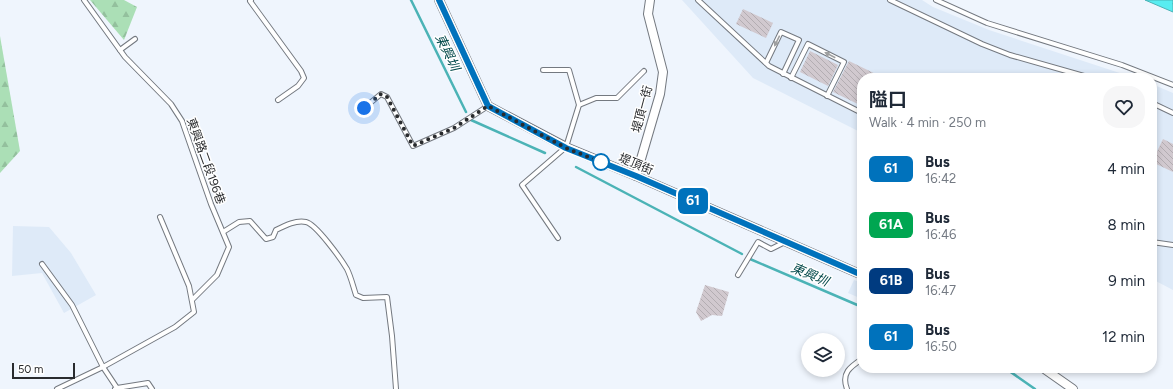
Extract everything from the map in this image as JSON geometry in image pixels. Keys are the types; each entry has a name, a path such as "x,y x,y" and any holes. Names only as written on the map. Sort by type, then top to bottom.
{"street":[{"path":"439,0 488,106"},
{"name":"堤頂一街","path":"636,176 660,94 663,72 648,14 650,0"},
{"name":"堤頂街","path":"488,106 566,148 636,176 857,273"},
{"path":"1050,373 1073,389"}],"lane":[{"name":"東興路二段196巷","path":"84,0 120,50 171,104 182,121 211,204 229,247 217,275 192,300"},
{"path":"251,0 250,1 301,71 304,78 298,86 278,100"},
{"path":"698,0 766,63 783,74 857,111"},
{"path":"890,0 982,44 1010,55 1073,73"},
{"path":"936,0 987,23 1122,65 1142,73"},
{"path":"766,63 781,32 799,40 783,74"},
{"path":"120,50 135,39"},
{"path":"791,78 808,44 844,62 827,96"},
{"path":"543,70 569,70 579,105 566,148 522,184 558,238"},
{"path":"579,105 596,98 617,98 644,70"},
{"path":"1157,79 1173,85"},
{"path":"364,108 381,94 387,97 413,146 454,128 488,106"},
{"path":"1157,105 1173,113"},
{"path":"57,389 103,367 175,327 194,312 189,286 160,217"},
{"path":"223,232 240,222 250,221 266,239 273,237 276,230 292,222 307,222 314,227 335,251 346,269 352,280 356,296 363,298 387,298 392,336 396,389"},
{"path":"738,275 758,242 771,249 786,242"},
{"path":"1157,243 1173,245"},
{"path":"42,264 72,305 103,367 116,388 148,383 152,389"},
{"path":"847,389 844,378 847,372 857,363"}],"shaded area":[{"path":"682,0 922,0 933,7 989,30 1120,73 857,73 857,130 753,78"},
{"path":"1157,86 1173,93 1173,290 1157,282"},
{"path":"13,226 49,227 71,253 96,295 64,313 42,273 12,276"},
{"path":"854,280 857,281 857,297 848,293"}],"green space":[{"path":"90,0 124,0 137,7 124,40"},
{"path":"0,36 20,151 0,173"}],"water":[{"path":"1145,0 1173,0 1173,12"}],"building":[{"path":"743,9 773,23 766,38 736,24"},
{"path":"810,51 838,65 828,86 800,72"},
{"path":"849,61 874,73 857,73 857,104 833,92"},
{"path":"1163,139 1173,144 1173,172 1157,164 1157,152"},
{"path":"705,285 729,292 722,316 712,315 701,321 696,312"}],"waterway":[{"name":"東興圳","path":"411,0 466,112"},
{"name":"東興圳","path":"471,120 545,153"},
{"name":"東興圳","path":"576,167 742,254"},
{"name":"東興圳","path":"750,259 857,305"},
{"name":"東興圳","path":"1012,373 1035,389"}],"bus line":[{"name":"61","path":"439,0 488,106 566,148 636,176 857,273"}],"route":[{"path":"364,108 381,94 387,97 413,146 454,128 488,106 566,148 608,165 601,162"}]}
